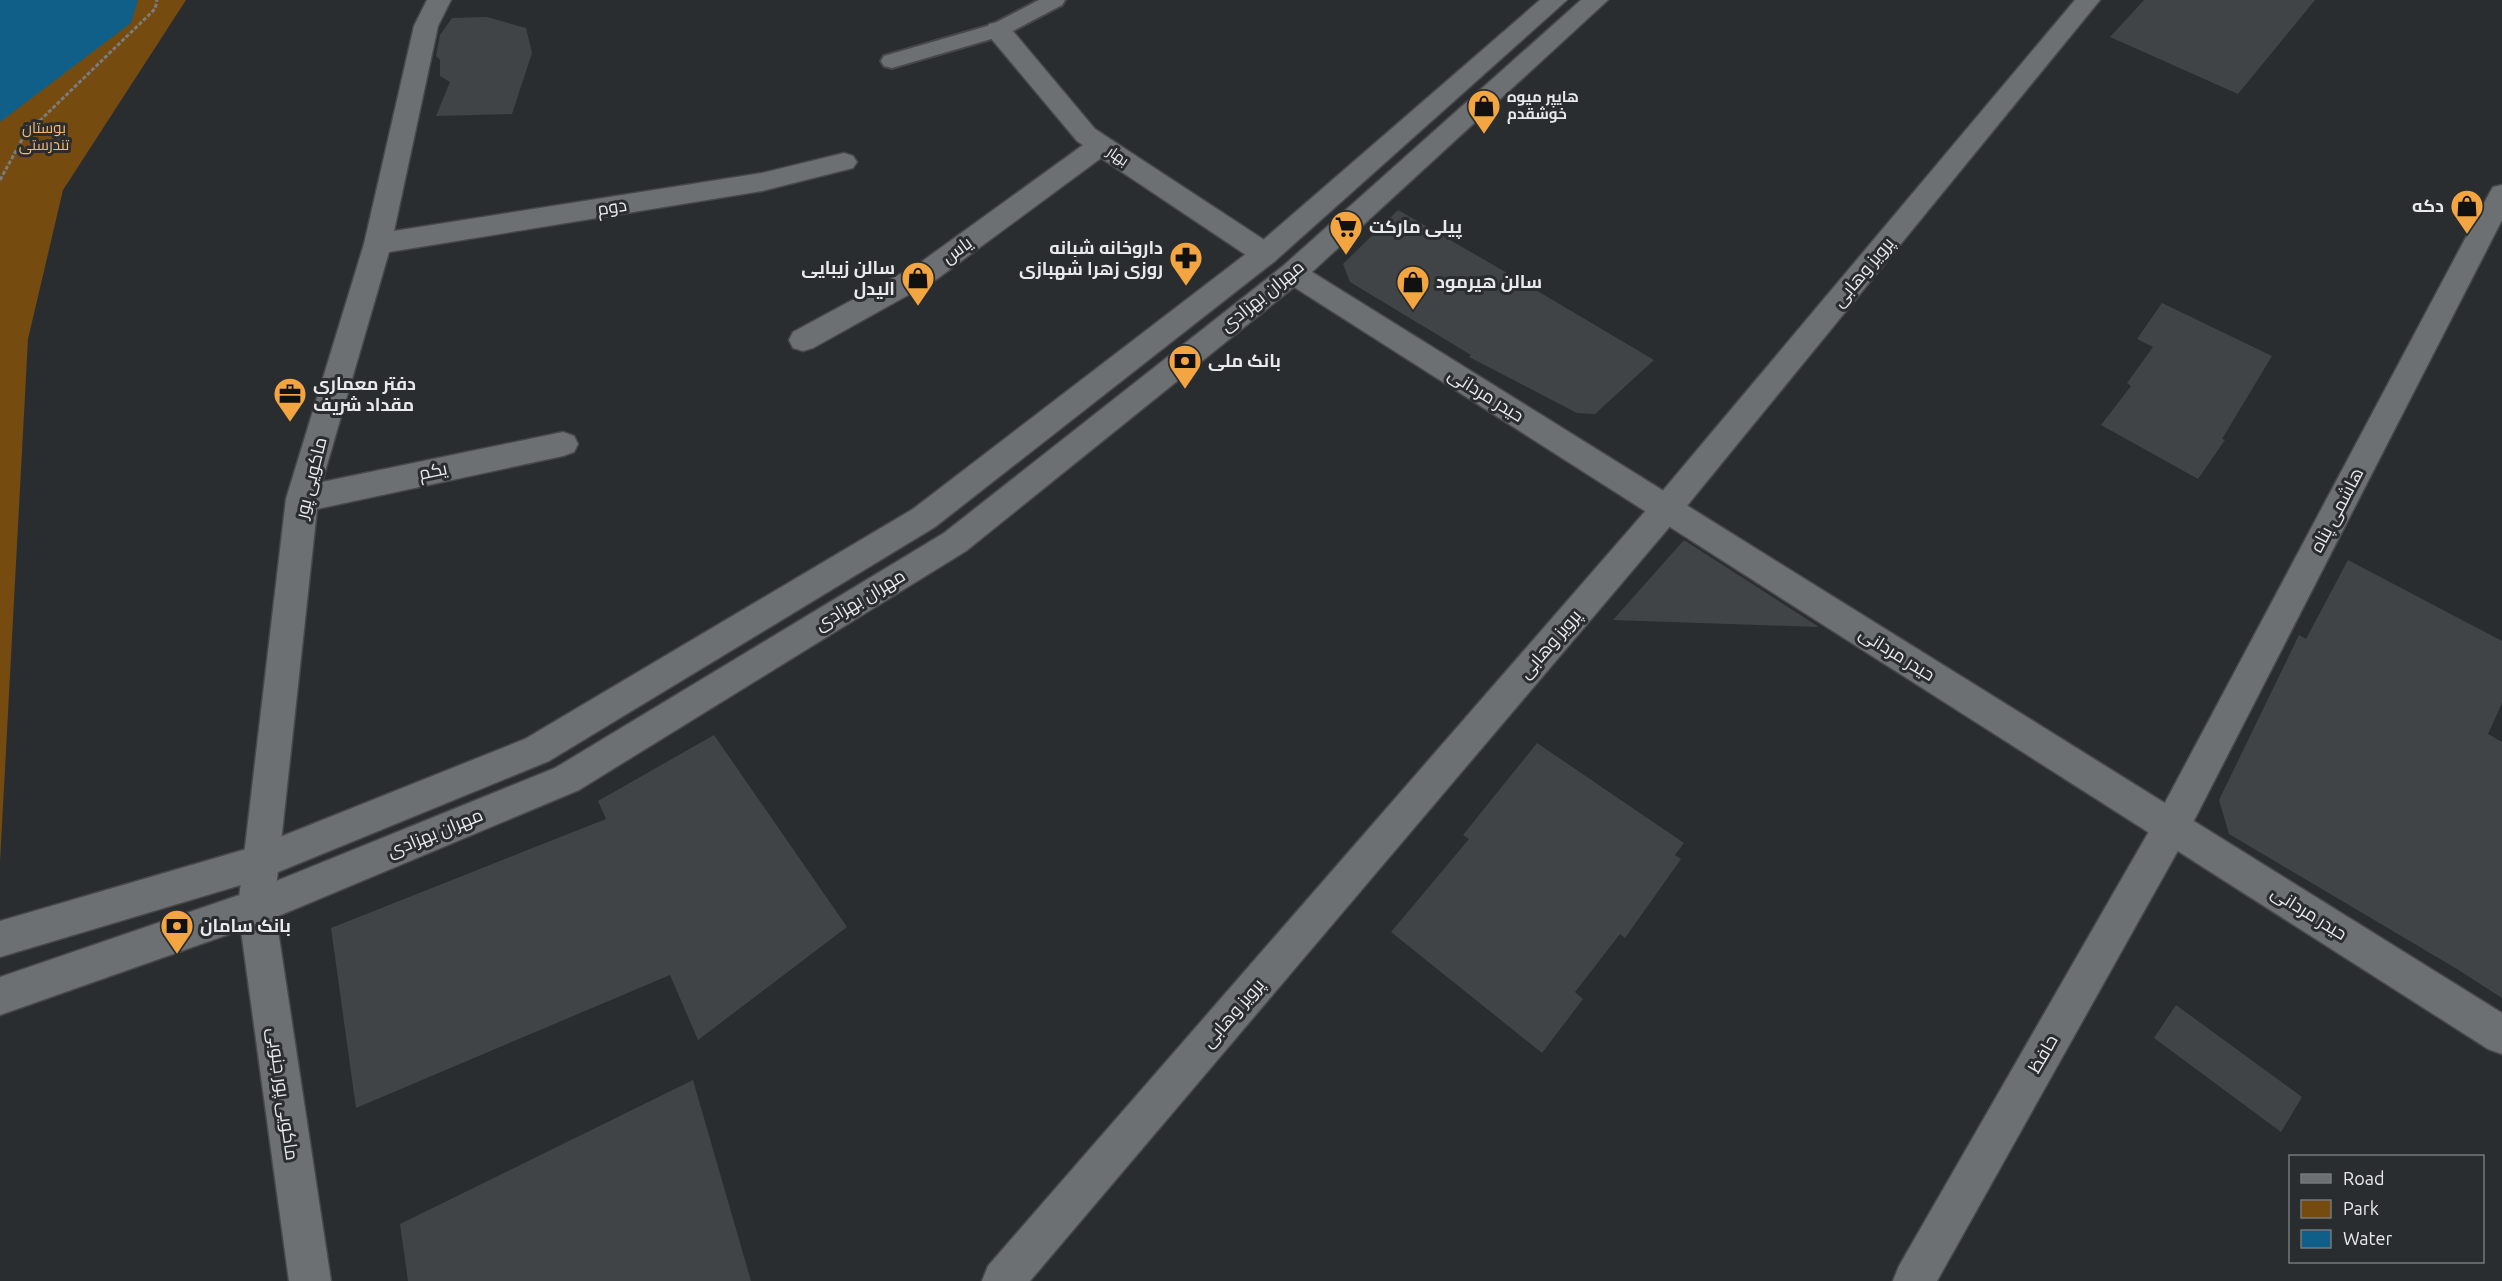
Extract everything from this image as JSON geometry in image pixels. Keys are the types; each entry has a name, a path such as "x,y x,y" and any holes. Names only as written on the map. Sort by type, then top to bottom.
{"street":[{"name":"ماکویی‌ پور","path":"256,907 302,499 378,244 426,26 439,0"},
{"name":"مهران بهزادی","path":"0,939 261,862 537,750 924,518 1265,254 1554,0"},
{"name":"مهران بهزادی","path":"0,996 256,907 567,779 945,548 1293,273 1596,0"},
{"name":"پرویز وهابی","path":"1003,1281 1666,509 2088,0"},
{"name":"بهار","path":"998,30 1086,135 1265,254"},
{"name":"یاس","path":"803,340 927,272 1101,145"},
{"name":"دوم","path":"378,244 762,183 844,162"},
{"name":"هاشمی پناه","path":"2172,826 2502,194"},
{"name":"حیدر مردانی","path":"1293,273 2502,1035"},
{"name":"یکم","path":"302,499 563,444"},
{"name":"حافظ","path":"1914,1281 2172,826"},
{"name":"ماکویی‌ پور جنوبی","path":"256,907 310,1281"}],"lane":[{"path":"892,61 998,30 1055,0"}],"path":[{"path":"0,180 24,136 155,9 157,0"}],"green space":[{"name":"بوستان تندرستی","path":"131,0 186,0 63,190 28,339 0,862 0,116"}],"water":[{"path":"0,0 138,0 131,23 0,122"}],"building":[{"path":"2144,0 2315,0 2238,94 2110,37"},
{"path":"487,17 526,28 532,53 512,114 436,116 450,82 440,76 440,60 436,56 440,35 452,18"},
{"path":"1398,210 1654,360 1595,414 1577,413 1469,357 1471,355 1350,282 1343,264"},
{"path":"2162,303 2272,356 2222,439 2225,440 2198,479 2101,425 2131,386 2127,383 2153,347 2137,339"},
{"path":"1684,540 1819,627 1613,620"},
{"path":"2348,560 2502,641 2502,703 2488,734 2502,742 2502,998 2229,834 2219,800 2299,635 2306,639"},
{"path":"714,735 847,927 698,1040 670,975 356,1108 331,928 606,819 598,801"},
{"path":"1537,743 1684,843 1675,855 1681,859 1625,938 1620,934 1575,992 1583,999 1542,1053 1391,932 1469,839 1463,835"},
{"path":"2176,1005 2302,1097 2281,1132 2154,1038"},
{"path":"693,1080 751,1281 408,1281 400,1224"}],"place":[{"name":"هایپر میوه خوشقدم","path":"1484,135"},
{"name":"دکه","path":"2467,235"},
{"name":"پیلی مارکت","path":"1346,256"},
{"name":"داروخانه شبانه روزی زهرا شهبازی","path":"1186,287"},
{"name":"سالن زیبایی الیدل","path":"918,307"},
{"name":"سالن هیرمود","path":"1413,311"},
{"name":"بانک ملی","path":"1185,390"},
{"name":"دفتر معماری مقداد شریف","path":"290,423"},
{"name":"بانک سامان","path":"177,955"}]}
